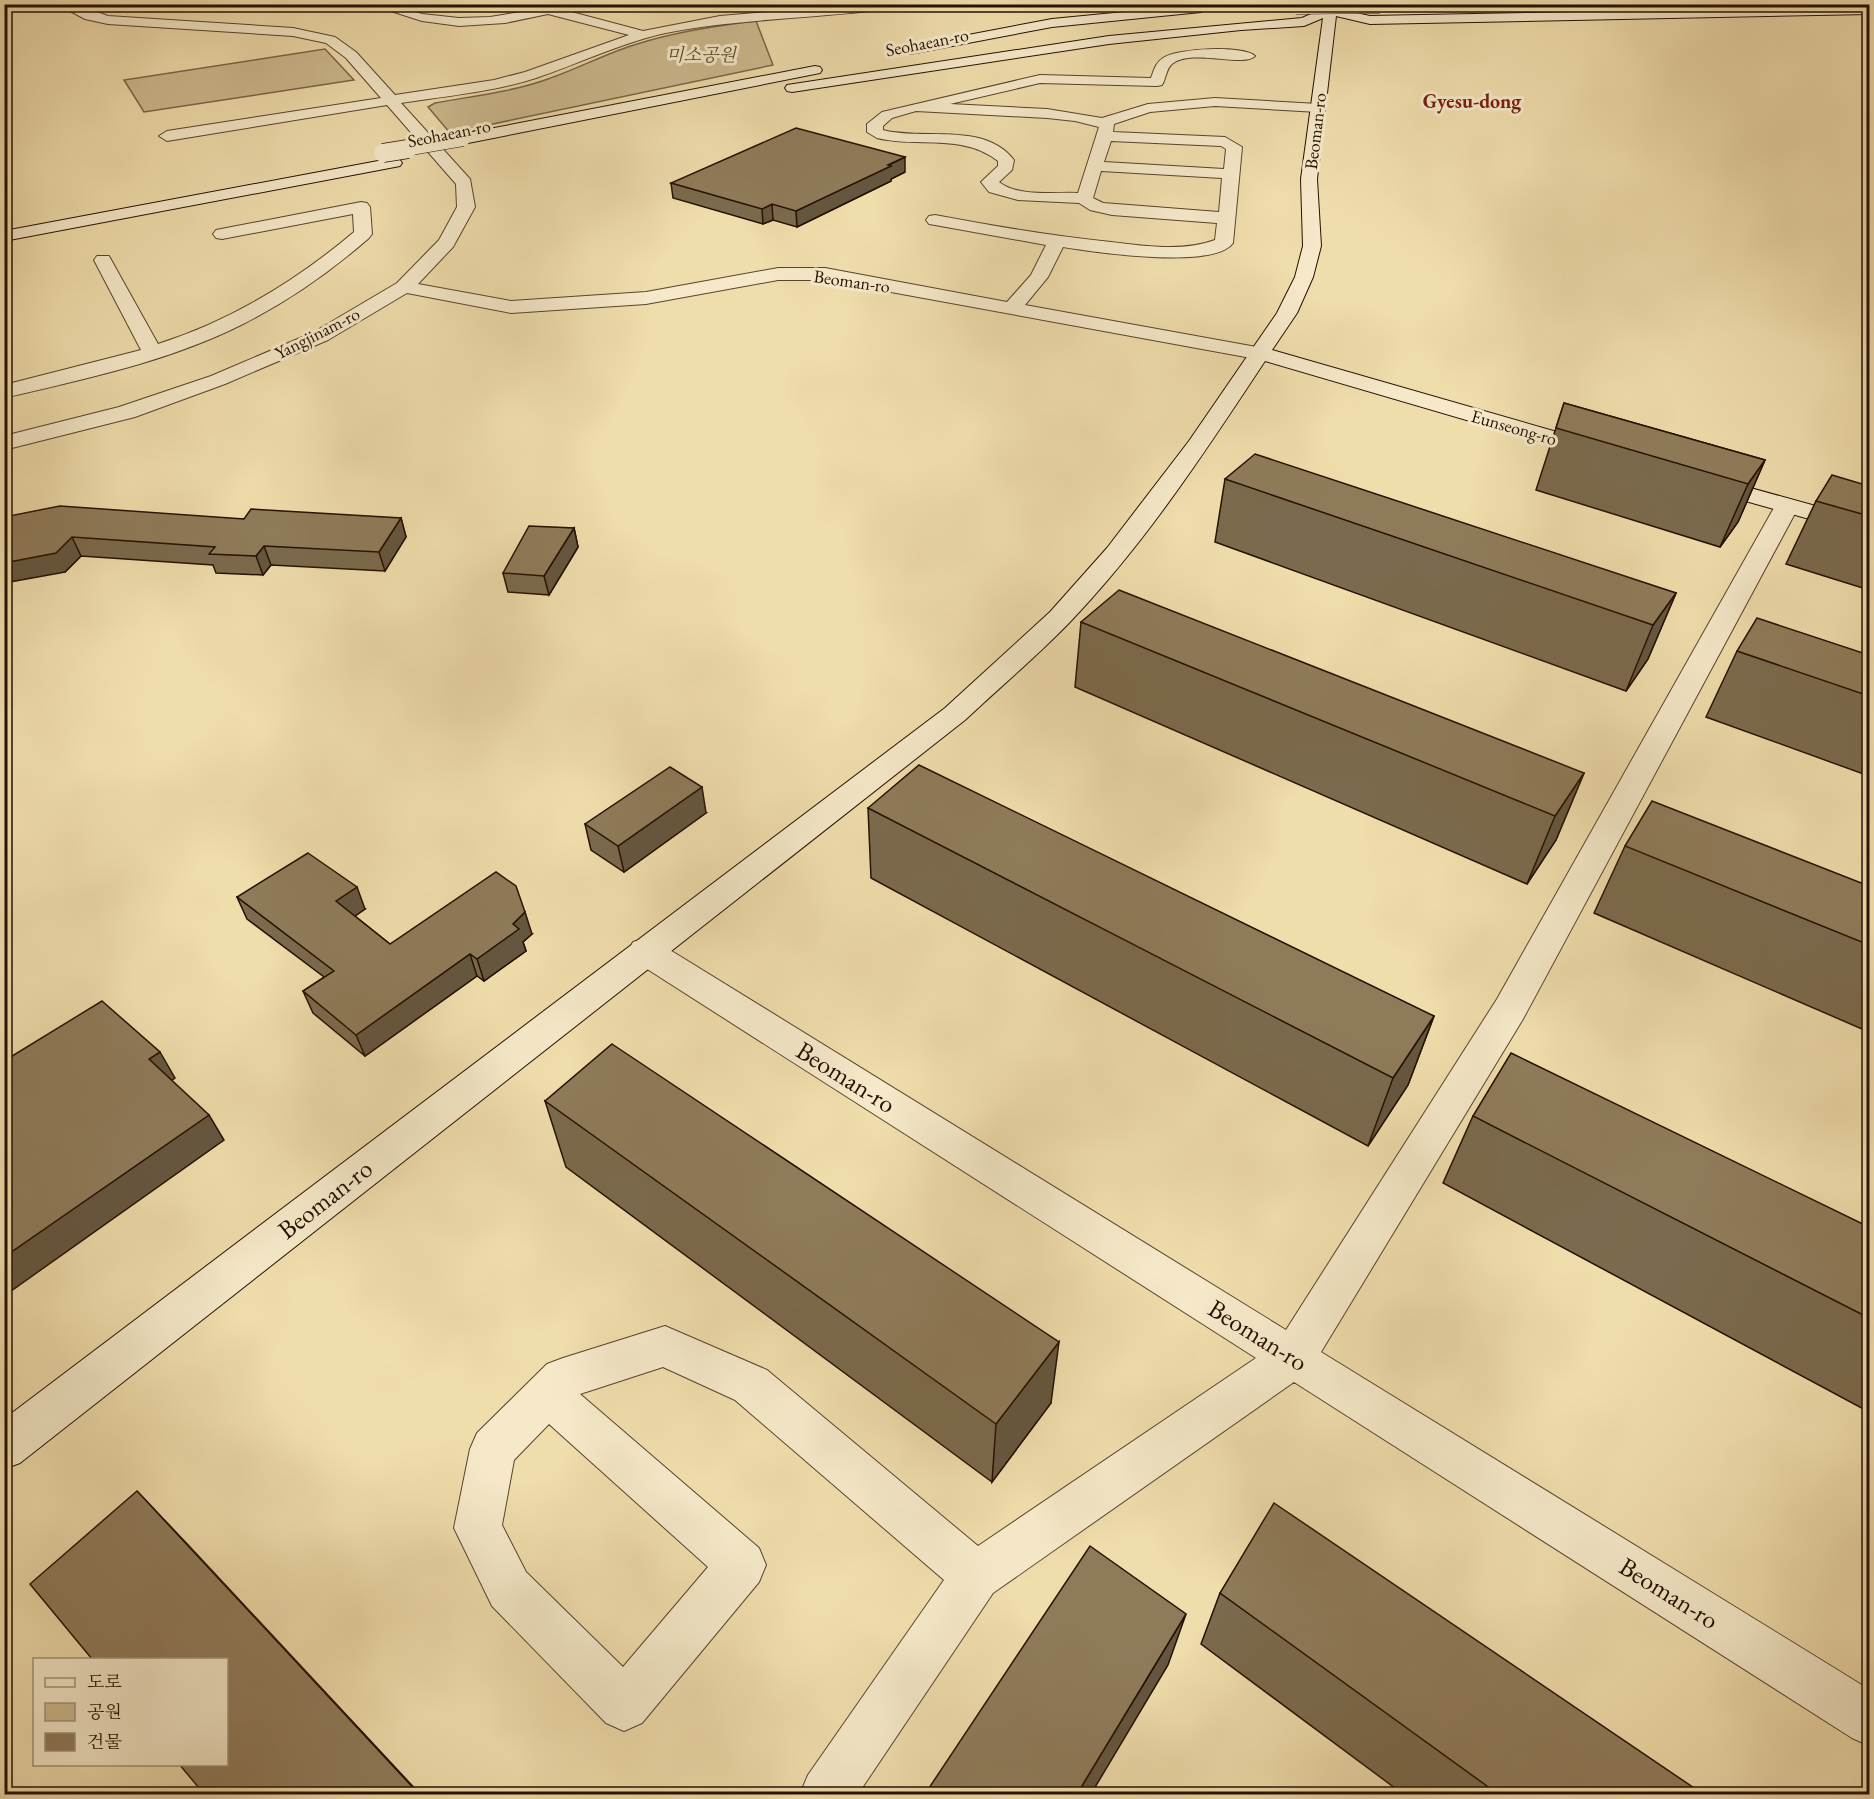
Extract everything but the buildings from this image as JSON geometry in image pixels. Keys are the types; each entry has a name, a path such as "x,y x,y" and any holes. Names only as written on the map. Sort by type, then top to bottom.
{"street":[{"name":"Yangjinam-ro","path":"4,443 127,412 218,380 321,336 404,287 447,243 465,207 464,183 351,55 330,40 264,28 108,20 81,13 63,4"},
{"path":"375,4 416,16 448,21 498,20 549,10"},
{"path":"525,4 642,35"},
{"path":"167,136 393,101 516,78 642,35 720,20 840,12 892,4"},
{"path":"1297,9 1358,4"},
{"path":"792,88 1109,40 1240,26 1304,22 1330,8 1370,20 1869,8"},
{"name":"Beoman-ro","path":"4,1448 955,714 1059,618 1116,554 1197,446 1262,354 1298,293 1312,246 1309,179 1318,108 1315,40 1330,8"},
{"name":"Seohaean-ro","path":"4,223 792,88 981,52 1090,34 1297,9 1869,8"},
{"name":"Seohaean-ro","path":"900,53 1079,26 1207,10"},
{"path":"1240,26 1287,28 1315,40 1351,34 1406,19"},
{"path":"1148,108 1164,64 1174,56 1205,54 1248,56"},
{"name":"Seohaean-ro","path":"466,144 831,66"},
{"path":"1156,82 1052,78 1028,82 887,115 875,124 875,132 894,137 973,142 999,152 1006,160 1006,167 989,182 999,191 1046,197 1084,198 1098,207 1112,210 1225,218"},
{"path":"1010,112 1028,82"},
{"path":"1084,198 1105,129 1148,108 1215,102 1318,108"},
{"path":"914,107 1070,116 1105,129 1212,141 1232,144 1234,147 1224,243 1213,250 1174,252 1056,242 935,220"},
{"name":"Seohaean-ro","path":"4,236 389,158"},
{"path":"1094,166 1230,174"},
{"path":"4,392 108,367 210,331 262,306 326,265 363,234 362,207 222,234"},
{"path":"1012,308 1039,277 1056,242"},
{"path":"103,260 152,352"},
{"name":"Beoman-ro","path":"404,287 511,307 646,298 778,274 825,274 1262,354"},
{"name":"Eunseong-ro","path":"1262,354 1616,456"},
{"path":"1684,476 1869,529"},
{"path":"827,1794 976,1576 1294,1357 1510,1010 1787,506"},
{"name":"Beoman-ro","path":"645,951 1869,1720"},
{"path":"548,1394 742,1565 624,1705 508,1589 478,1528 494,1449 548,1394 563,1379 665,1346 751,1385 976,1576"}],"green space":[{"name":"미소공원","path":"756,21 773,65 450,133 428,107 435,103 534,83 664,36"},
{"path":"325,49 354,80 144,112 124,80"}],"district":[{"name":"Gyesu-dong","path":"1472,101"}]}
